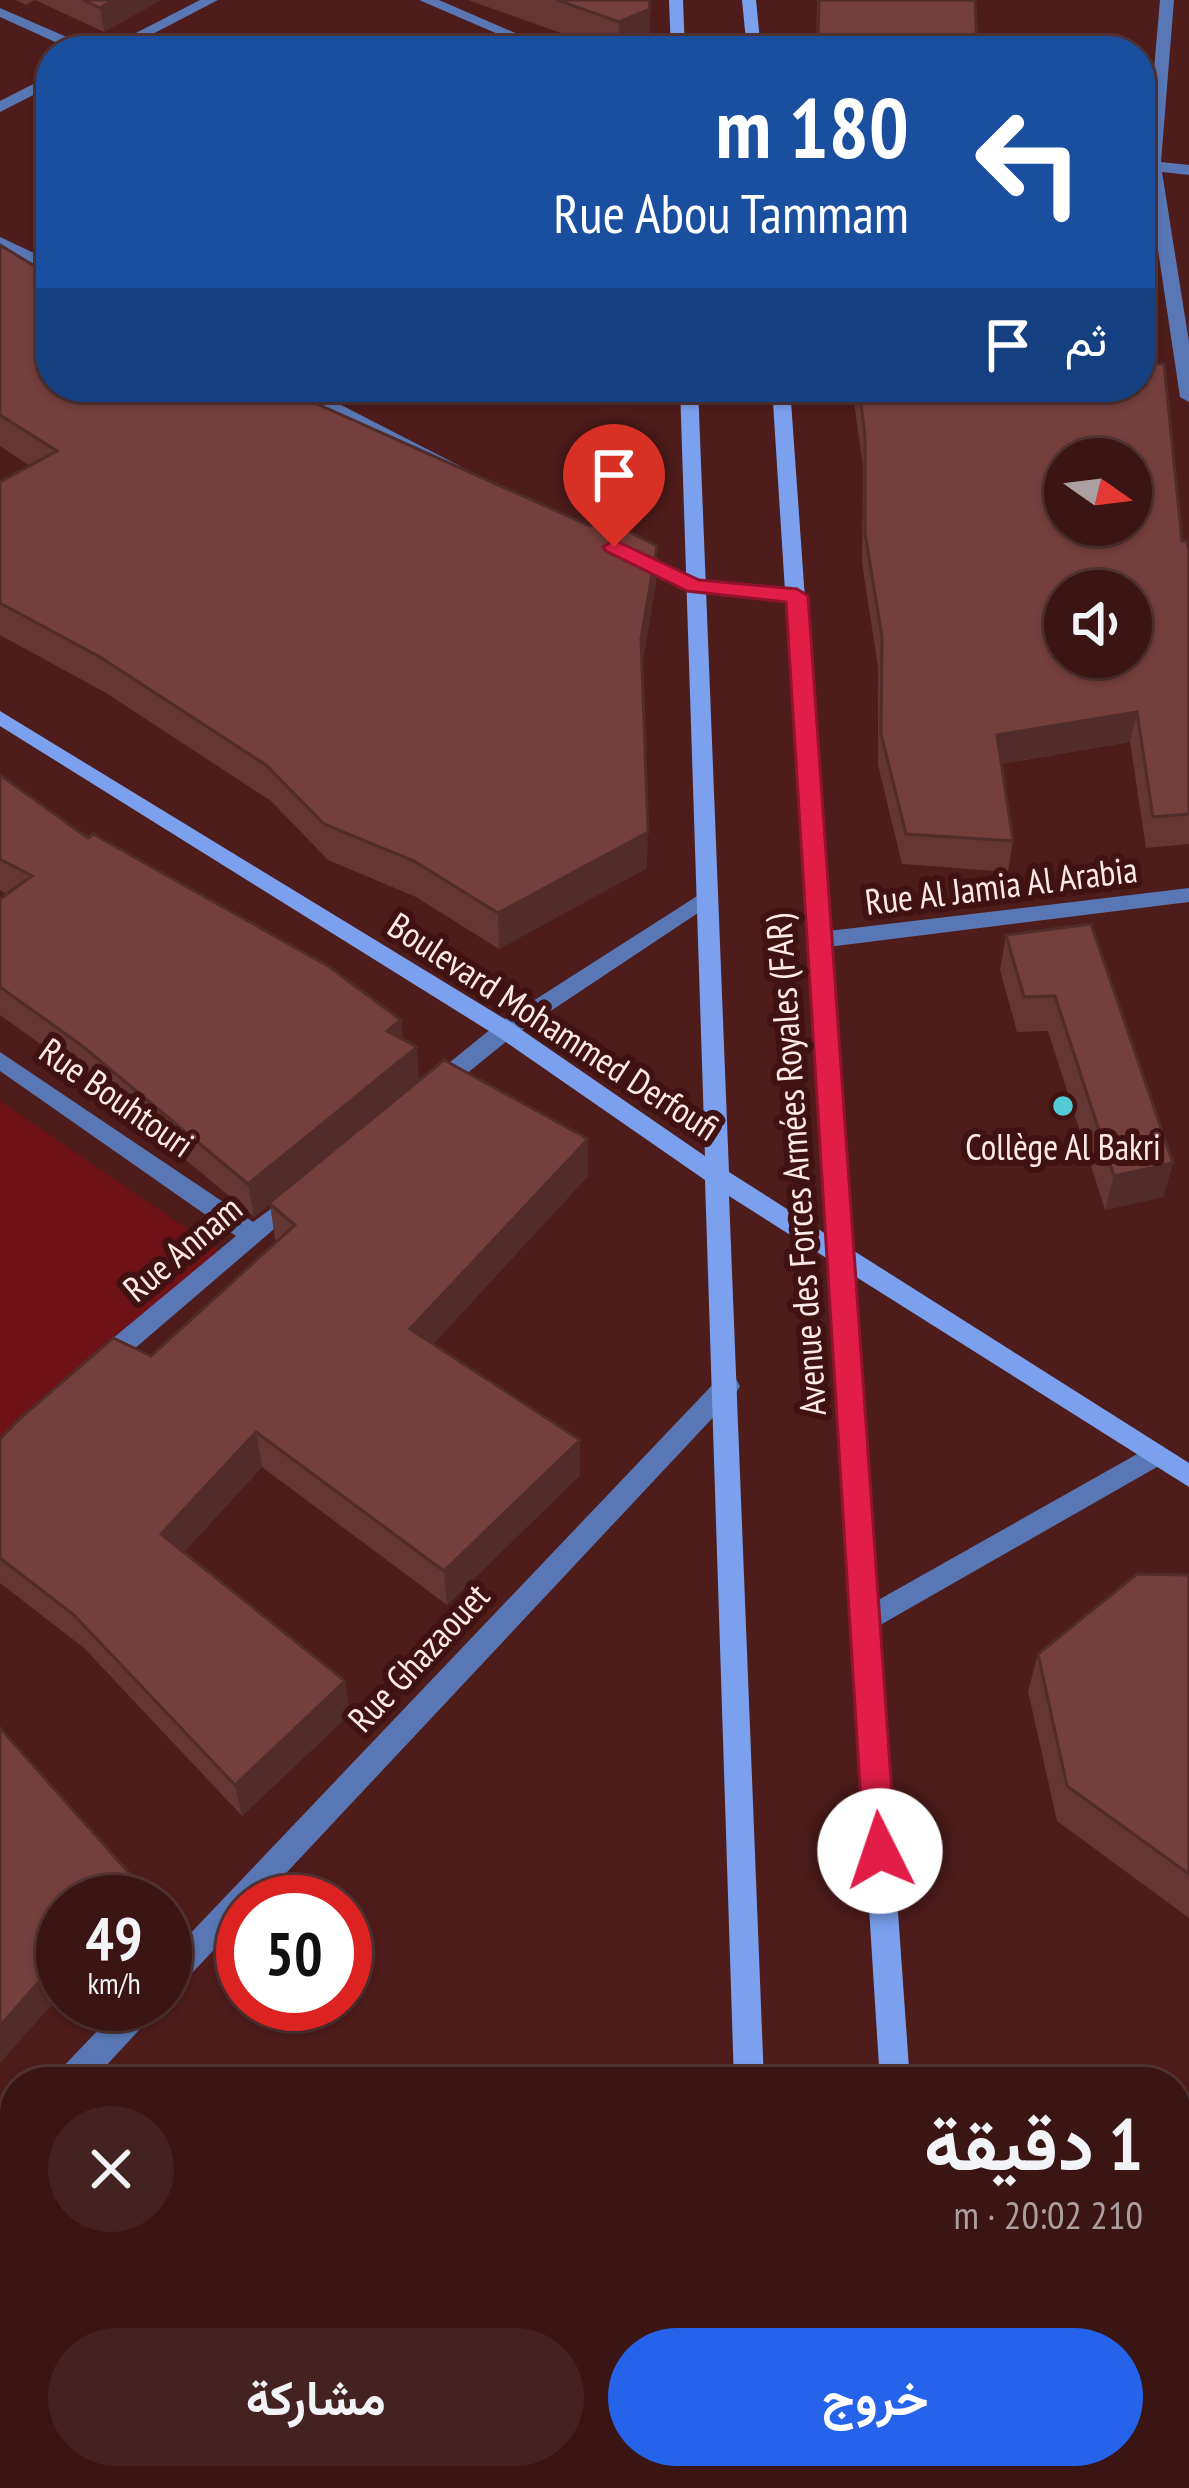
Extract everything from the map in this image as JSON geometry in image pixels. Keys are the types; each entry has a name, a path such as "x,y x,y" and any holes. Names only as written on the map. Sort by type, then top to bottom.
{"main road":[{"path":"676,0 677,36"},
{"path":"749,0 753,36"},
{"name":"Avenue des Forces Armées Royales (FAR)","path":"689,402 749,2067"},
{"name":"Avenue des Forces Armées Royales (FAR)","path":"782,402 894,2067"},
{"name":"Boulevard Mohammed Derfoufi","path":"0,717 505,1030 718,1178 1189,1476"}],"street":[{"path":"139,36 212,0"},
{"path":"427,0 514,36"},
{"path":"1155,95 1167,0"},
{"path":"0,12 53,36"},
{"path":"0,107 36,88"},
{"path":"1155,167 1189,170"},
{"path":"1155,214 1189,397"},
{"path":"0,242 36,260"},
{"path":"322,402 462,471"},
{"path":"610,544 694,586 797,596"},
{"name":"Rue Al Jamia Al Arabia","path":"820,940 1189,895"},
{"path":"415,1103 505,1030 705,898"},
{"name":"Rue Bouhtouri","path":"0,1060 253,1235"},
{"name":"Rue Annam","path":"90,1372 325,1176"},
{"name":"Rue Ghazaouet","path":"192,1952 727,1386"},
{"path":"866,1620 1155,1455"},
{"path":"84,2067 118,2031"}],"shaded area":[{"path":"0,1101 224,1254 0,1445"}],"building":[{"path":"83,0 113,0 100,8"},
{"path":"557,0 649,0 650,9 619,22"},
{"path":"819,0 975,0 976,36 818,36"},
{"path":"0,245 36,267 36,402 313,402 590,526 601,518 657,546 641,638 648,832 498,913 414,861 324,824 266,765 100,657 0,603 0,482 57,451 0,415"},
{"path":"1155,364 1164,364 1182,541 1187,541 1189,552 1189,814 1153,817 1137,712 997,735 1013,841 906,834 881,734 882,637 865,533 861,402 1155,402"},
{"path":"0,775 88,838 93,834 328,966 401,1020 387,1031 417,1047 248,1184 81,1045 0,987 0,899 32,876 0,859"},
{"path":"1091,924 1173,1163 1114,1176 1055,996 1024,997 1006,935"},
{"path":"444,1060 588,1139 410,1329 580,1440 444,1571 256,1432 161,1534 345,1681 235,1785 74,1615 0,1558 0,1439 113,1338 151,1356 295,1225 269,1203"},
{"path":"1137,1574 1189,1575 1189,1874 1067,1786 1038,1654"},
{"path":"0,1728 131,1875 36,1875 36,1985 0,2026"}],"place":[{"name":"Collège Al Bakri","path":"1063,1106"}],"route":[{"path":"614,547 694,586 797,596 880,1851"}]}
